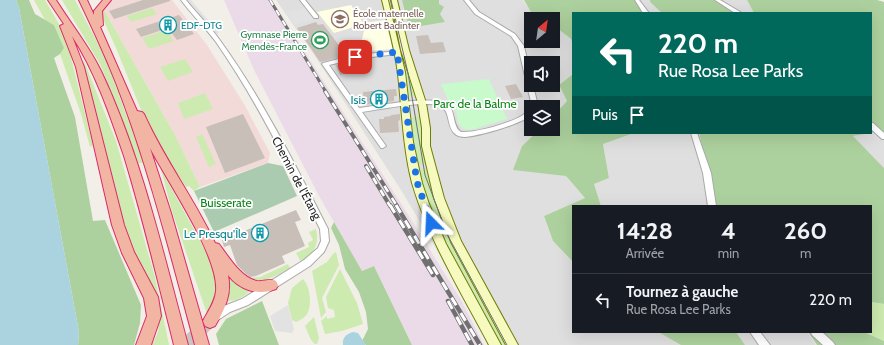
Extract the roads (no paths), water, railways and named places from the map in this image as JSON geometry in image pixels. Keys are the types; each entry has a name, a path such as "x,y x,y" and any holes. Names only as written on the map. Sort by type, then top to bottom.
{"highway":[{"path":"83,0 99,30 122,84 154,176 202,345"},
{"path":"99,30 98,11 107,0"},
{"path":"53,1 80,67 118,225 128,253 152,297 154,316 146,342"},
{"path":"53,1 74,32 96,72 118,126 138,184 181,345"},
{"path":"110,55 126,82 141,120 206,236 219,266 224,288 221,303 210,321"},
{"path":"206,236 238,276 256,287 271,285"}],"main road":[{"path":"385,0 397,52 417,182 424,204 442,248 495,345"},
{"path":"394,0 405,50 422,103 426,128 426,146 446,220 475,280 512,345"}],"street":[{"name":"Chemin de l'Étang","path":"183,0 216,39 250,91 324,229 325,241 321,250 307,263 245,302 227,310 210,321"},
{"path":"302,0 316,17"},
{"path":"637,0 645,12"},
{"path":"717,0 736,12"},
{"path":"468,1 477,13 513,35 521,46 534,100"},
{"path":"382,146 325,64 355,57 397,52"},
{"path":"358,110 422,103 445,106 449,111 454,128 461,134 468,135 524,117"},
{"path":"872,126 884,137"},
{"path":"694,134 707,173 712,205"},
{"path":"755,333 765,345"},
{"path":"816,333 830,345"}],"water":[{"path":"0,0 16,0 19,8 79,332 78,345 0,345"},
{"path":"353,332 358,333 366,345 343,345 343,340 345,337"}],"tunnel":[{"path":"185,345 210,321"}],"tram line":[{"path":"391,0 408,73 425,175 447,234 507,345"}],"railway":[{"path":"270,0 326,92"},
{"path":"325,91 397,206"},
{"path":"366,166 390,206"},
{"path":"390,205 433,275"},
{"path":"396,205 480,345"},
{"path":"448,301 472,345"}],"place":[{"name":"École maternelle Robert Badinter","path":"340,19"},
{"name":"EDF-DTG","path":"168,25"},
{"name":"Gymnase Pierre Mendès-France","path":"320,40"},
{"name":"Isis","path":"379,99"},
{"name":"Le Presqu'Île","path":"260,233"}],"park label":[{"name":"Parc de la Balme","path":"475,103"},
{"name":"Buisserate","path":"226,202"}]}
